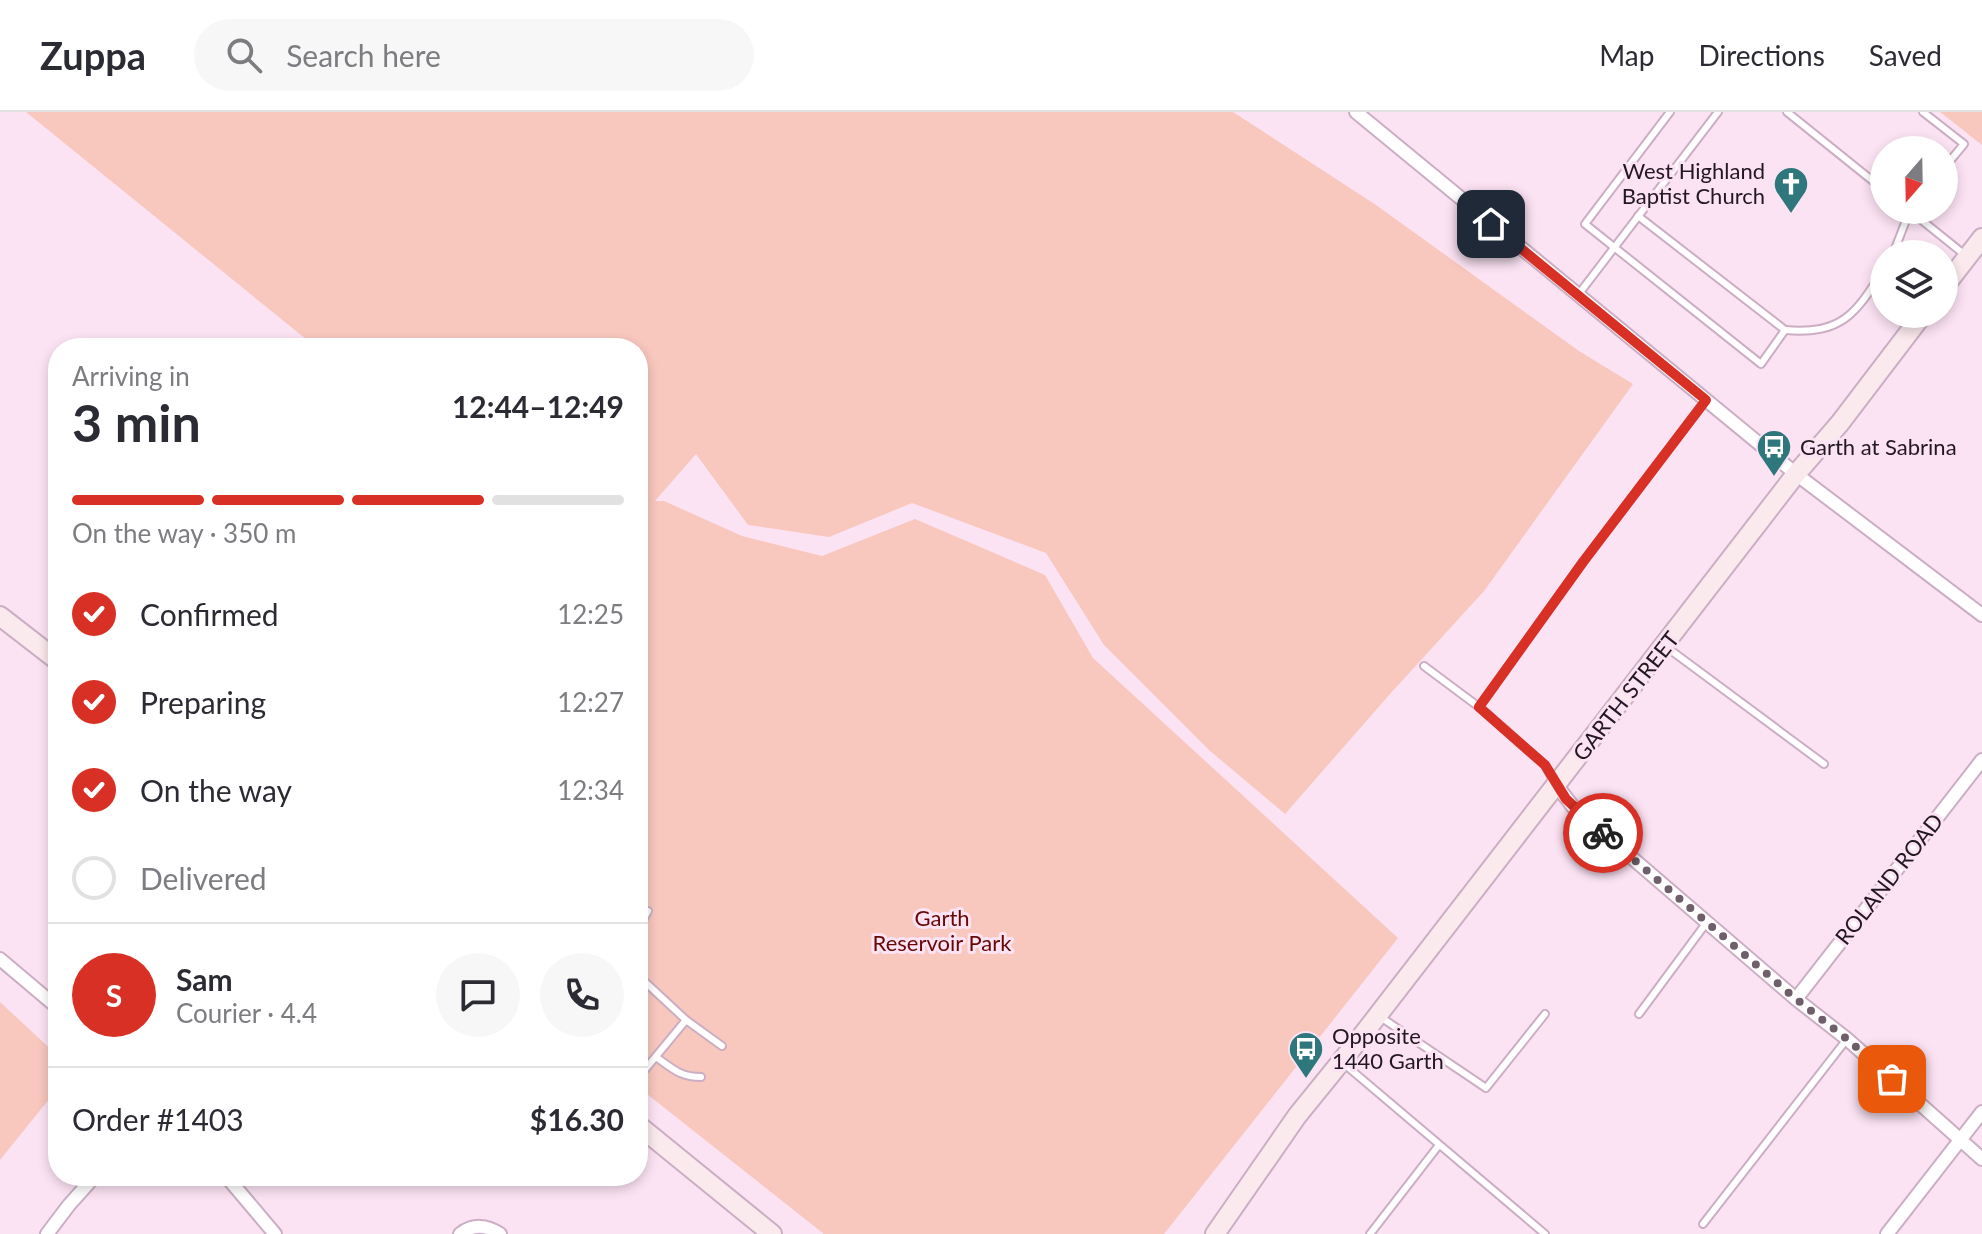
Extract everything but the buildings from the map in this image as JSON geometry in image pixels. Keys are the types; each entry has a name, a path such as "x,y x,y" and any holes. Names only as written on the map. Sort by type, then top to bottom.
{"main road":[{"path":"1958,269 1982,238"},
{"name":"GARTH STREET","path":"1215,1234 1297,1116 1912,328"},
{"path":"0,616 48,653"},
{"path":"648,1133 772,1234"}],"street":[{"path":"1356,112 1796,474 1982,615"},
{"name":"ROLAND ROAD","path":"1796,999 1982,760"},
{"path":"1557,786 1574,808 1796,999 1847,1039 1982,1159"},
{"path":"0,959 48,1000"},
{"path":"1887,1234 1982,1112"},
{"path":"47,1234 86,1186"},
{"path":"234,1186 275,1234"},
{"path":"460,1234 477,1227 500,1234"}],"lane":[{"path":"1670,112 1585,224 1761,364 1785,330"},
{"path":"1578,295 1718,112"},
{"path":"1787,112 1870,179"},
{"path":"1923,112 1954,136"},
{"path":"1638,216 1785,330 1818,330 1848,317 1859,308 1870,291"},
{"path":"1926,224 1967,257"},
{"path":"1479,707 1583,562 1706,400"},
{"path":"1665,646 1824,764"},
{"path":"1424,666 1479,707 1545,765 1557,786"},
{"path":"1639,1014 1707,922"},
{"path":"648,985 686,1020 722,1046"},
{"path":"1378,1015 1486,1088 1545,1014"},
{"path":"648,1066 686,1020"},
{"path":"1703,1224 1847,1039"},
{"path":"656,1057 687,1077 701,1077"},
{"path":"1341,1061 1545,1234"},
{"path":"1370,1234 1439,1145"}],"green space":[{"name":"Garth Reservoir Park","path":"26,112 1233,112 1376,205 1579,351 1633,384 1484,591 1285,814 1209,750 1104,645 1046,553 912,503 829,537 748,525 696,454 655,501 664,501 742,536 822,556 915,519 1045,575 1093,658 1398,938 1164,1234 824,1234 648,1095 648,338 305,338"},
{"path":"1940,112 1982,112 1982,145"},
{"path":"0,1002 48,1047 48,1100 0,1160"}],"way so far":[{"path":"1603,833 1892,1079"}],"place":[{"name":"West Highland Baptist Church","path":"1791,215"},
{"name":"Garth at Sabrina","path":"1774,478"},
{"name":"Opposite 1440 Garth","path":"1306,1080"}],"route":[{"path":"1491,224 1706,400 1583,562 1479,707 1545,765 1566,799 1603,833"}]}
